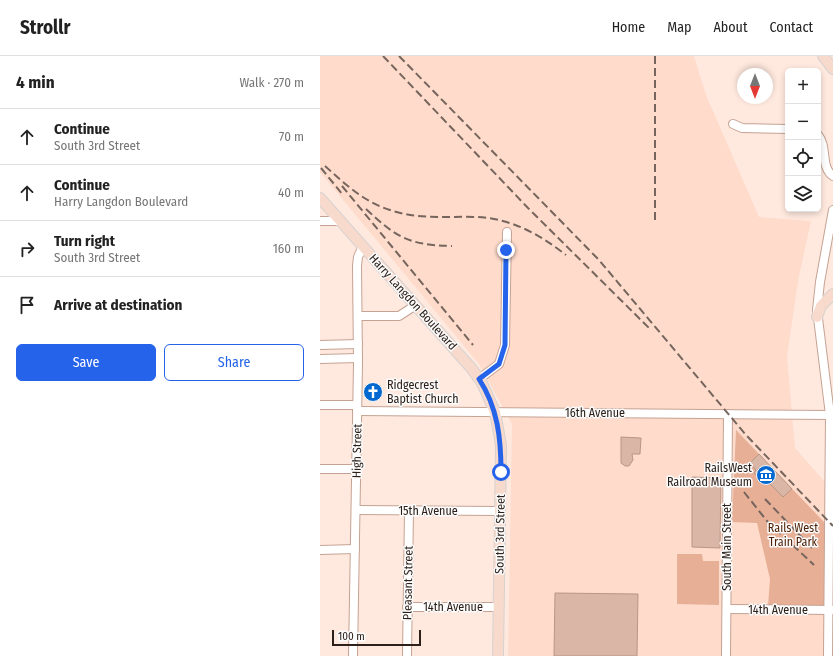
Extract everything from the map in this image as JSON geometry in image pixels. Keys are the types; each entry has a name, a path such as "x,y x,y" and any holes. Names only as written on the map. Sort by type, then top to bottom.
{"main road":[{"path":"824,56 833,69"},
{"name":"Harry Langdon Boulevard","path":"320,198 457,351 479,379 495,412"},
{"path":"817,317 821,306 833,294"},
{"name":"South 3rd Street","path":"495,412 501,445 498,656"}],"street":[{"path":"733,124 742,128 785,129"},
{"path":"821,140 823,144 827,169 832,175"},
{"path":"828,656 831,610 832,415 817,317 818,291 833,210"},
{"path":"320,221 340,221"},
{"path":"479,379 499,364 505,345 507,232"},
{"name":"High Street","path":"353,656 358,358 357,266 358,257 363,246"},
{"path":"358,316 398,316 416,305"},
{"path":"320,345 358,344"},
{"path":"320,359 358,358"},
{"name":"16th Avenue","path":"320,405 357,408 495,412 832,415"},
{"name":"South Main Street","path":"726,656 728,414"},
{"path":"320,469 356,469"},
{"name":"15th Avenue","path":"356,510 500,511"},
{"name":"Pleasant Street","path":"407,656 409,510"},
{"path":"320,550 355,549"},
{"name":"14th Avenue","path":"408,606 499,607"},
{"name":"14th Avenue","path":"727,609 831,610"}],"shaded area":[{"path":"320,56 694,56 706,95 759,217 811,221 798,281 787,357 795,448 833,491 833,656 508,656 512,424 479,364 320,172"}],"green space":[{"name":"Rails West Train Park","path":"736,430 824,522 824,605 768,606 770,579 757,523 732,522"},
{"path":"677,554 702,554 703,561 719,561 719,605 677,604"}],"building":[{"path":"621,437 641,438 640,454 632,454 633,460 629,466 625,466 621,463"},
{"path":"759,454 792,489 783,497 768,482 763,478 760,479 754,473 756,470 750,463"},
{"path":"692,477 721,478 720,548 692,547"},
{"path":"555,593 638,594 637,656 554,656"}],"railway":[{"path":"383,56 528,208 650,329"},
{"path":"399,56 599,260 746,435 833,526"},
{"path":"655,56 655,223"},
{"path":"325,166 355,192 381,207 411,215 490,218 514,224 546,240 566,255"},
{"path":"321,168 343,195"},
{"path":"342,186 473,345"},
{"path":"366,209 386,227 404,238 425,244 452,246"},
{"path":"744,492 767,521 814,565"},
{"path":"765,499 814,550"}],"place":[{"name":"Ridgecrest Baptist Church","path":"373,392"},
{"name":"RailsWest Railroad Museum","path":"766,475"}],"route":[{"path":"501,472 501,445 499,428 495,412 479,379 499,364 505,345 506,250"}]}
